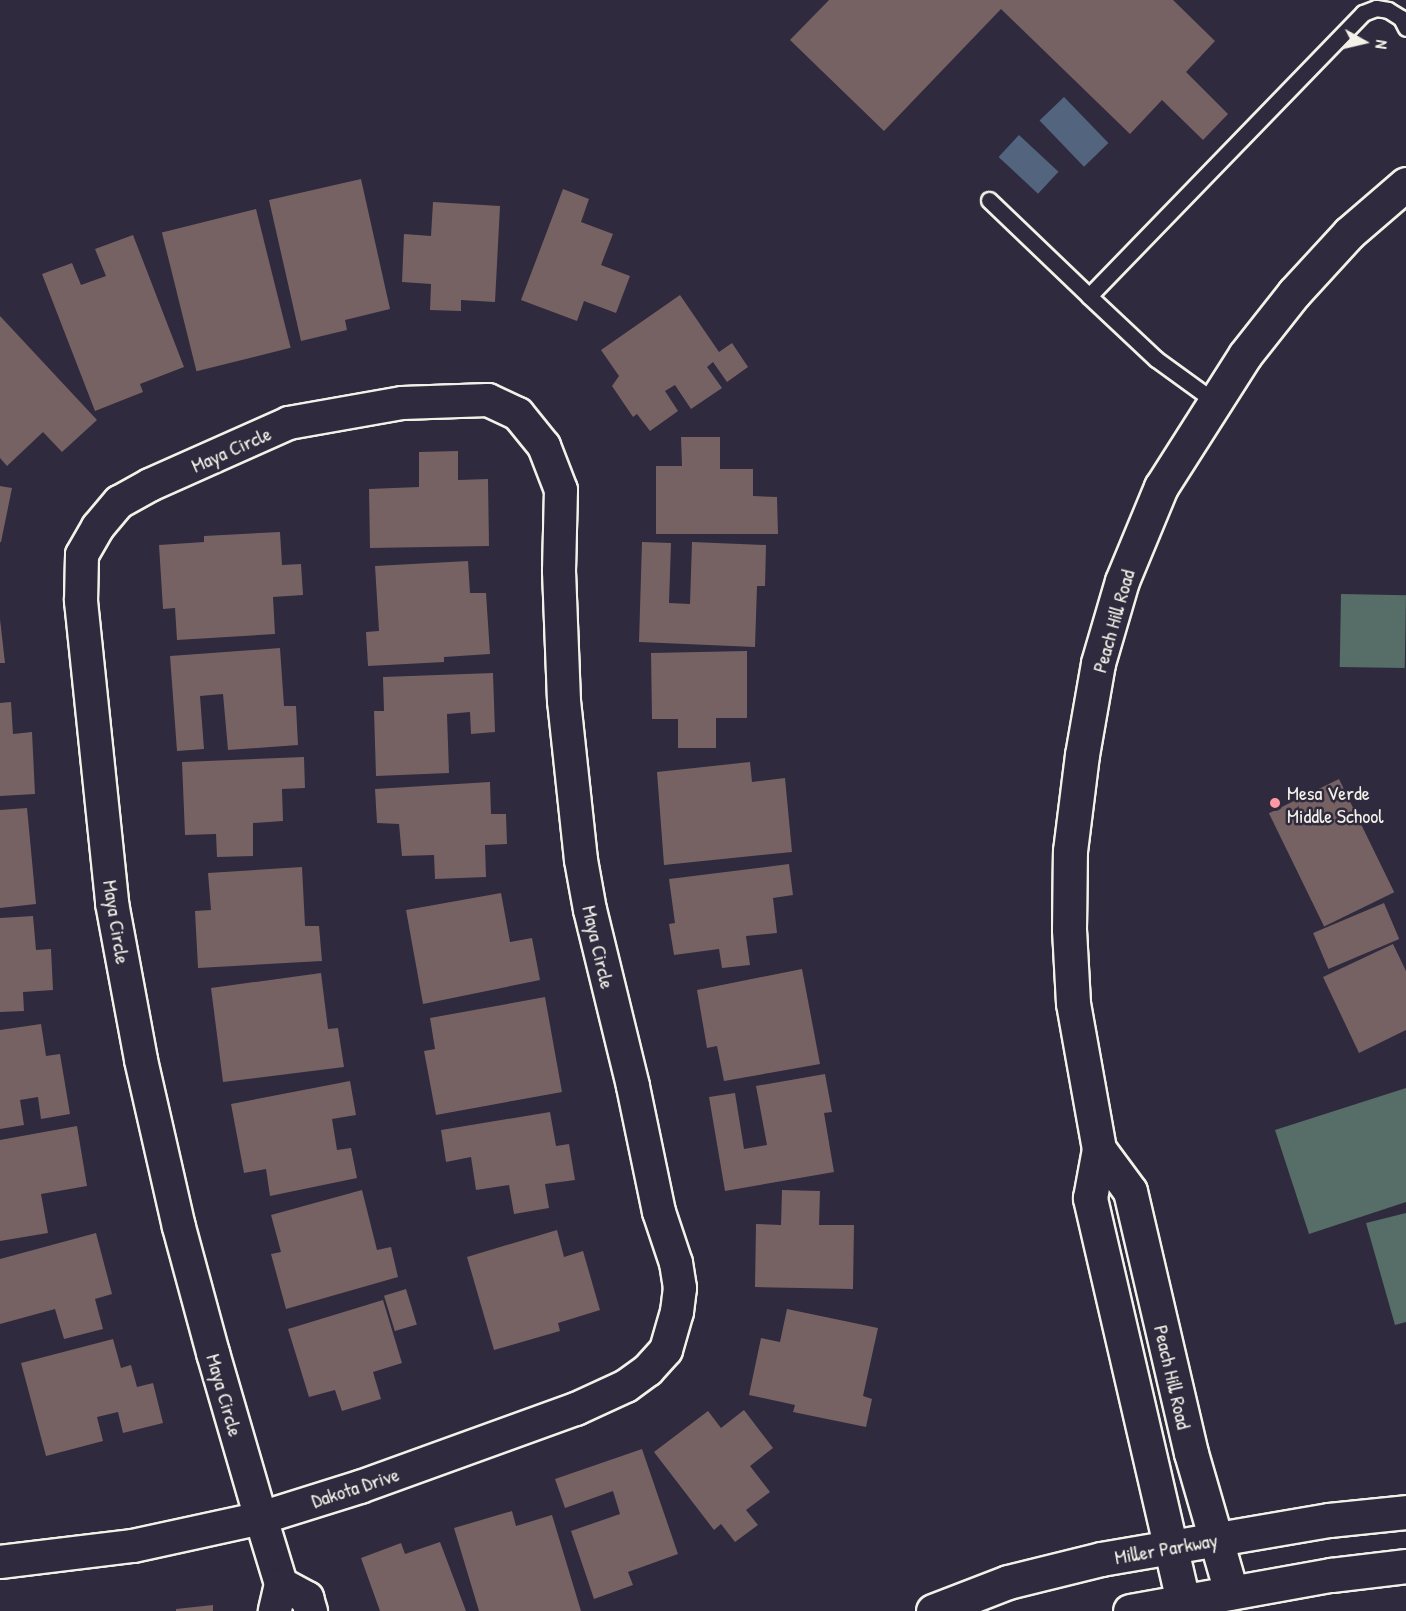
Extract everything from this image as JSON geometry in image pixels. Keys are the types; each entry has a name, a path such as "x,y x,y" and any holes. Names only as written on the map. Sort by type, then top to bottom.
{"street":[{"name":"Peach Hill Road","path":"1184,1606 1090,1198 1099,1149 1073,1003 1069,929 1070,851 1082,754 1098,663 1122,581 1161,487 1245,355 1293,293 1349,233 1406,184"},
{"name":"Maya Circle","path":"311,1611 307,1598 278,1597 261,1518 179,1227 141,1060 112,903 81,601 82,555 98,527 119,502 150,485 289,423 402,403 488,400 518,414 544,446 561,490 559,571 564,701 581,860 590,910 633,1086 659,1212 676,1263 680,1288 677,1312 670,1331"},
{"name":"Peach Hill Road","path":"1099,1149 1130,1191 1191,1454 1234,1601"},
{"name":"Dakota Drive","path":"0,1562 133,1546 261,1518 360,1487 576,1409 626,1386 648,1370 666,1350 670,1331"},
{"name":"Miller Parkway","path":"933,1611 1008,1582 1101,1559 1329,1520 1406,1512"},
{"path":"1130,1611 1234,1601 1331,1575 1406,1566"}],"lane":[{"path":"1089,296 1363,13 1376,8 1389,10 1401,18 1406,28"},
{"path":"989,200 1156,359 1214,401"}],"green space":[{"path":"1341,594 1406,595 1405,668 1340,667"},
{"path":"1406,1088 1406,1202 1309,1234 1275,1130"},
{"path":"1406,1213 1406,1322 1395,1325 1366,1223"}],"water":[{"path":"1064,97 1108,143 1084,167 1040,121"},
{"path":"1019,135 1058,172 1038,194 999,157"}],"building":[{"path":"829,0 1173,0 1215,41 1186,72 1228,114 1203,140 1162,100 1130,134 1001,9 884,131 790,40"},
{"path":"361,179 390,309 345,320 347,330 301,341 269,200"},
{"path":"563,189 589,199 581,222 613,234 601,265 630,276 616,313 584,301 577,321 521,300"},
{"path":"433,202 500,206 495,302 461,300 461,311 430,310 431,284 402,282 404,234 431,236"},
{"path":"256,209 291,348 196,371 162,232"},
{"path":"133,235 184,367 140,384 143,392 95,411 42,274 72,263 81,285 106,276 95,249"},
{"path":"680,295 719,352 732,343 748,367 727,382 713,362 707,367 722,388 691,409 675,385 665,391 678,411 650,431 637,414 633,417 612,386 619,376 601,350"},
{"path":"0,316 97,420 62,452 43,432 7,466 0,458"},
{"path":"681,437 720,437 720,469 753,469 753,496 777,497 778,534 656,534 656,466 682,466"},
{"path":"458,451 458,480 488,479 489,546 370,548 369,489 419,487 419,452"},
{"path":"0,486 12,488 1,542 0,542"},
{"path":"280,532 282,565 301,564 303,595 273,597 275,634 177,640 175,608 163,609 159,545 204,542 204,536"},
{"path":"642,542 671,543 669,603 690,604 692,542 766,545 765,586 757,586 755,647 639,642"},
{"path":"468,561 470,593 486,593 490,654 444,657 444,662 368,666 366,632 379,631 375,566"},
{"path":"0,619 5,663 0,663"},
{"path":"280,648 284,706 296,706 298,745 228,750 223,694 200,696 204,749 177,751 170,656"},
{"path":"747,651 747,718 716,718 716,748 678,748 678,719 652,719 651,653"},
{"path":"493,673 495,732 471,734 470,712 447,714 449,773 376,776 374,711 384,711 383,677"},
{"path":"11,702 13,734 32,732 35,794 0,796 0,703"},
{"path":"304,757 305,788 282,789 283,821 253,823 253,856 217,857 216,834 185,835 182,762"},
{"path":"750,762 752,782 785,778 792,852 664,865 657,772"},
{"path":"1339,779 1394,892 1324,926 1269,813"},
{"path":"490,782 491,814 506,814 507,844 485,845 486,877 435,879 434,855 402,856 399,824 377,823 375,789"},
{"path":"27,808 36,904 0,908 0,810"},
{"path":"789,864 793,895 773,898 777,933 746,936 750,965 722,968 719,949 674,955 669,924 675,923 669,879"},
{"path":"302,867 305,926 319,926 322,961 198,968 195,911 211,910 208,873"},
{"path":"501,893 510,942 532,938 540,980 423,1004 406,910"},
{"path":"1384,903 1399,939 1328,969 1313,933"},
{"path":"33,916 36,950 51,949 53,990 23,992 24,1011 0,1012 0,918"},
{"path":"1393,944 1406,971 1406,1030 1359,1053 1323,977"},
{"path":"802,969 820,1064 724,1081 717,1046 707,1048 697,990"},
{"path":"321,973 328,1029 338,1028 344,1067 223,1082 211,988"},
{"path":"545,997 562,1092 436,1115 424,1051 435,1049 430,1018"},
{"path":"41,1024 46,1056 60,1054 70,1114 41,1119 38,1097 20,1100 24,1125 0,1129 0,1030"},
{"path":"825,1074 832,1112 824,1113 834,1172 725,1191 709,1097 735,1093 744,1149 767,1145 756,1086"},
{"path":"350,1081 356,1115 332,1119 337,1150 351,1148 357,1178 270,1196 266,1169 244,1173 231,1104"},
{"path":"550,1112 556,1146 569,1144 575,1180 545,1184 549,1208 514,1214 509,1185 476,1190 471,1157 446,1162 441,1130"},
{"path":"77,1126 87,1186 41,1194 48,1233 0,1241 0,1140"},
{"path":"362,1190 377,1250 391,1247 398,1277 286,1309 271,1254 281,1252 271,1215"},
{"path":"782,1190 820,1191 819,1225 854,1225 853,1289 755,1287 756,1224 781,1225"},
{"path":"557,1230 564,1257 583,1251 600,1310 558,1323 560,1331 494,1350 467,1257"},
{"path":"96,1233 112,1294 95,1299 103,1329 64,1339 55,1309 0,1324 0,1259"},
{"path":"406,1289 417,1324 395,1331 384,1296"},
{"path":"383,1300 402,1363 373,1372 381,1399 342,1411 335,1390 309,1397 288,1329"},
{"path":"787,1309 878,1328 863,1396 872,1399 866,1427 793,1412 795,1405 749,1395 761,1338 780,1342"},
{"path":"113,1339 121,1368 131,1365 137,1387 153,1383 163,1423 123,1433 118,1412 97,1417 103,1441 46,1456 21,1363"},
{"path":"744,1410 773,1448 750,1466 770,1492 746,1510 758,1525 735,1542 721,1524 714,1530 654,1452 708,1411 721,1428"},
{"path":"642,1449 678,1554 628,1572 633,1585 594,1599 571,1531 620,1514 613,1491 565,1508 555,1479"},
{"path":"512,1511 516,1526 552,1515 581,1611 479,1611 454,1528"},
{"path":"440,1542 466,1611 380,1611 361,1558 401,1543 405,1554"},
{"path":"213,1605 213,1611 176,1611 176,1609"}],"place":[{"name":"Mesa Verde Middle School","path":"1275,803"}]}
